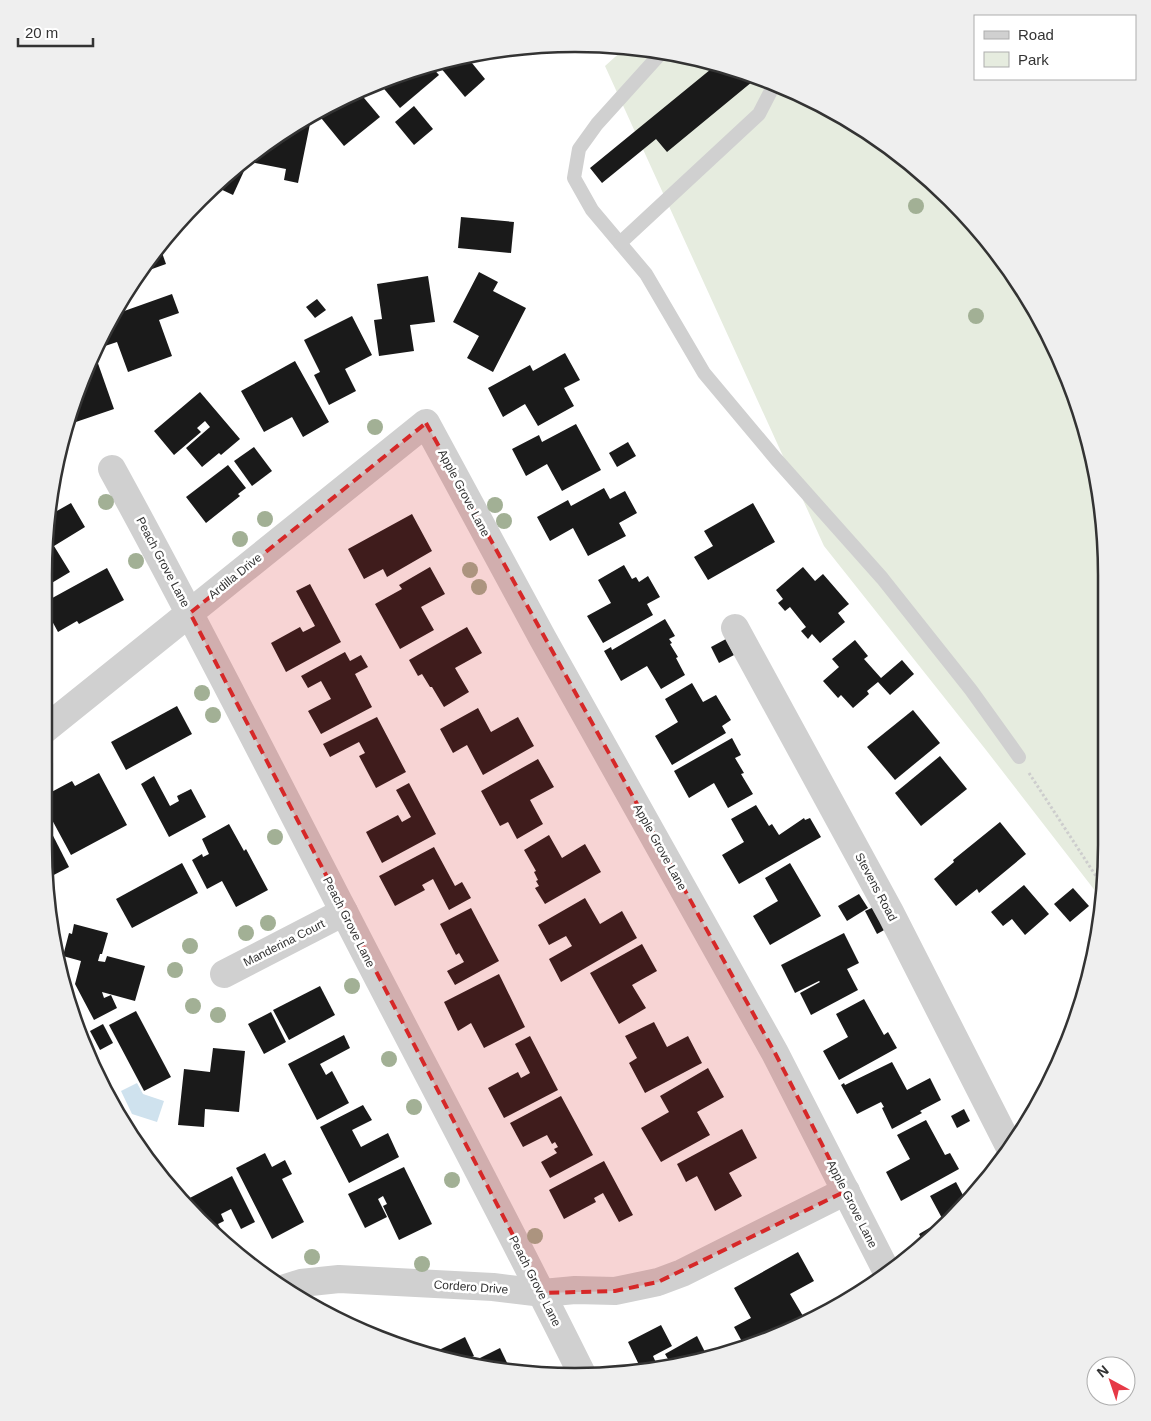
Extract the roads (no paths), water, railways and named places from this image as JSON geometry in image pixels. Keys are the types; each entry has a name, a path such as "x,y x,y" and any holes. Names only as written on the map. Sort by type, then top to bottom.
{"street":[{"name":"Ardilla Drive","path":"52,724 426,423"},
{"name":"Apple Grove Lane","path":"426,423 547,647 775,1052 884,1267"},
{"name":"Peach Grove Lane","path":"112,468 176,585 543,1293 579,1368"},
{"name":"Stevens Road","path":"735,628 891,914 1006,1141"},
{"name":"Manderina Court","path":"224,974 344,912"},
{"name":"Cordero Drive","path":"294,1285 339,1279 493,1287 543,1293 575,1290 615,1291 658,1282 682,1273 846,1191"}],"lane":[{"path":"656,59 598,124 579,149 574,178 592,210 646,274 704,373 882,578 970,690 1019,757"},
{"path":"620,243 759,114 771,90"}],"water":[{"path":"137,1083 143,1094 164,1101 157,1122 132,1114 121,1091"}]}
